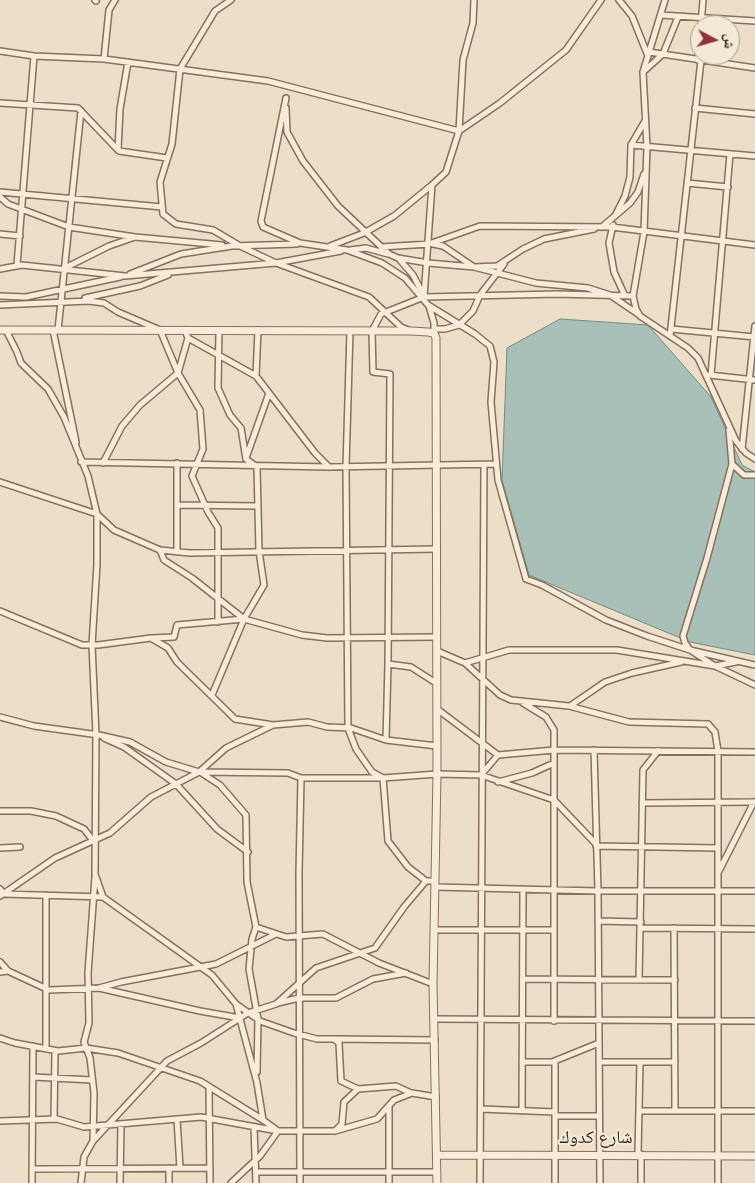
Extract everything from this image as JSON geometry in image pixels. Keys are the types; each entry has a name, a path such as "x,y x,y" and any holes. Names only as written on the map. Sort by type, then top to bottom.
{"street":[{"path":"104,59 109,10 115,0"},
{"path":"230,0 215,11 180,69 172,144 160,182 163,214 176,224 213,230 240,246 276,262 370,297 401,327 411,331"},
{"path":"327,247 364,233 394,216 446,172 459,132 463,60 473,23 474,0"},
{"path":"459,132 500,103 566,50 601,0"},
{"path":"619,0 632,16 649,54"},
{"path":"640,316 636,310 633,296 644,232 647,147 643,72 665,0"},
{"path":"702,15 703,0"},
{"path":"661,15 690,18"},
{"path":"643,72 663,54 678,17"},
{"path":"740,19 755,20"},
{"path":"0,51 34,56 104,59 268,80 459,132"},
{"path":"649,54 663,54 690,58"},
{"path":"17,265 34,56"},
{"path":"118,150 120,110 128,62"},
{"path":"671,332 699,65"},
{"path":"734,65 755,68"},
{"path":"286,86 287,132 303,161 338,206 364,233 389,254"},
{"path":"286,98 261,221 263,227 300,244"},
{"path":"0,103 78,108 118,150 167,158"},
{"path":"695,108 755,114"},
{"path":"81,111 61,302 56,330 67,404 82,464"},
{"path":"625,296 614,272 609,243 614,218 626,196 630,177 632,145 646,120"},
{"path":"632,145 755,156"},
{"path":"708,375 715,332 730,154"},
{"path":"398,258 474,267 497,266 523,249 544,239 601,227 614,218 638,192 646,166"},
{"path":"686,183 728,187"},
{"path":"423,298 428,263 432,185"},
{"path":"0,192 162,208"},
{"path":"0,197 8,204 69,227 135,237 232,246 300,244 347,250 398,272 423,298"},
{"path":"429,244 480,226 612,227 755,245"},
{"path":"0,234 20,236"},
{"path":"64,269 109,246 135,237"},
{"path":"381,247 429,244 443,246 474,267 536,283 588,288 610,295 640,316 671,332 698,358 708,375 736,441 742,449 755,459"},
{"path":"0,269 17,265 125,276 181,254 232,246"},
{"path":"0,296 26,298 125,276 276,262 366,248 398,258 406,264 413,275 428,306 434,323 436,338 437,774 432,883 437,1183"},
{"path":"3,330 434,331 459,325 473,312 480,295 495,273 508,260"},
{"path":"67,302 140,286 174,272"},
{"path":"386,740 390,374 373,372 372,331 381,314 423,298 557,294 633,296"},
{"path":"0,303 10,298"},
{"path":"0,303 90,301 104,303 118,312 160,330 178,373 200,410 203,448 192,476 205,506 218,528 218,622"},
{"path":"428,306 490,346 494,362 491,402 496,464 506,509 526,579 542,585 606,620 690,650 755,665"},
{"path":"742,449 752,379 755,326"},
{"path":"3,330 18,352 20,363 48,390 64,417 88,476 97,514 97,564 92,645 96,734 95,874 88,988 89,1023 84,1042 90,1058 92,1080 93,1142"},
{"path":"104,463 122,426 134,412 178,373 188,338 186,330"},
{"path":"219,330 218,388 230,415 241,428 246,459 257,467"},
{"path":"256,376 258,330"},
{"path":"350,331 346,467 349,638 348,728 356,749 372,772 383,778"},
{"path":"671,332 715,332 754,337"},
{"path":"188,338 256,376 315,454 329,467"},
{"path":"708,375 752,379"},
{"path":"246,459 269,393"},
{"path":"728,422 732,464 707,558 685,627 685,642 690,650 715,666 755,684"},
{"path":"177,463 177,552"},
{"path":"82,464 197,463 257,467 346,467 496,464"},
{"path":"732,464 744,475 755,475"},
{"path":"480,1183 484,465"},
{"path":"212,695 244,619 264,585 259,551 257,467"},
{"path":"0,482 97,514 114,530 160,550 218,552 388,548 436,549"},
{"path":"177,505 258,506"},
{"path":"160,550 164,560 244,619"},
{"path":"0,611 82,645 174,637 177,625 244,619 302,635 327,638 437,637"},
{"path":"151,638 168,648 177,662 235,719 273,725 308,722 327,727 348,728 386,740 437,746"},
{"path":"465,663 509,650 617,650 715,666 739,662"},
{"path":"437,651 465,663 500,695 522,703 546,717 554,730 554,1021"},
{"path":"569,706 605,682 632,672 685,661"},
{"path":"388,664 411,667 436,683"},
{"path":"522,703 569,706 630,722 708,724 715,732 718,751 718,1183"},
{"path":"437,708 498,755 554,750 755,752"},
{"path":"0,717 34,726 96,734 130,742 166,762 199,772 220,784 246,815 247,882 256,927 249,969 258,1019 257,1083"},
{"path":"2,895 55,858 94,842 110,833 151,797 199,772 226,748 273,725"},
{"path":"96,734 124,747 176,784 216,830 248,852"},
{"path":"594,750 598,891 600,1183"},
{"path":"639,980 643,770 658,751"},
{"path":"481,775 498,755"},
{"path":"498,782 532,773 554,763"},
{"path":"199,772 288,774 301,778 383,778 437,774 481,775 554,800 596,845 718,848"},
{"path":"300,1183 299,937 301,778"},
{"path":"383,778 388,840 408,868 432,883 481,888 554,890 755,891"},
{"path":"642,803 754,802 718,873"},
{"path":"0,812 31,811 56,816 84,829 94,842"},
{"path":"0,848 20,847"},
{"path":"95,874 103,896 212,975 236,1004 258,1019 317,1039 435,1040"},
{"path":"276,1004 316,968 376,948 404,907 432,883"},
{"path":"0,889 2,895"},
{"path":"522,1111 523,889"},
{"path":"2,895 103,896"},
{"path":"46,895 46,1049"},
{"path":"598,921 674,928 755,929"},
{"path":"256,927 277,934 299,937 323,934 362,954 433,984"},
{"path":"674,928 675,1111"},
{"path":"434,930 554,930"},
{"path":"0,962 8,971 49,990 99,988 216,964 252,944 277,934"},
{"path":"0,972 8,971"},
{"path":"81,1183 84,1157 93,1142 167,1061 256,1010 299,998 336,998 373,979 407,973"},
{"path":"523,979 674,980"},
{"path":"99,988 240,1018"},
{"path":"236,1004 257,1083 263,1120"},
{"path":"435,1019 755,1021"},
{"path":"0,1038 55,1051 86,1048 118,1052 200,1081 278,1131"},
{"path":"334,1039 339,1043 341,1080 358,1089 396,1086 412,1093 437,1098"},
{"path":"522,1062 555,1061 599,1043"},
{"path":"32,1183 33,1046"},
{"path":"54,1119 55,1051"},
{"path":"555,1061 555,1183"},
{"path":"599,1062 675,1062"},
{"path":"640,1062 641,1183"},
{"path":"32,1076 92,1080"},
{"path":"209,1087 211,1119 210,1183"},
{"path":"335,1131 342,1124 344,1102 358,1089"},
{"path":"0,1121 54,1119 84,1127 92,1127 201,1117 278,1131 335,1131 377,1119 394,1100 412,1093"},
{"path":"389,1105 389,1183"},
{"path":"481,1109 599,1116"},
{"path":"639,1111 755,1111"},
{"path":"177,1120 180,1168"},
{"path":"120,1183 121,1125"},
{"path":"254,1127 256,1183"},
{"path":"231,1183 255,1160 278,1131"},
{"name":"شارع كدوك","path":"437,1155 640,1154 755,1156"},
{"path":"169,1168 169,1183"},
{"path":"32,1169 210,1168"},
{"path":"256,1172 437,1172"}],"shaded area":[{"path":"560,319 648,325 711,397 742,465 755,472 755,655 690,642 529,575 502,480 507,348"}]}
